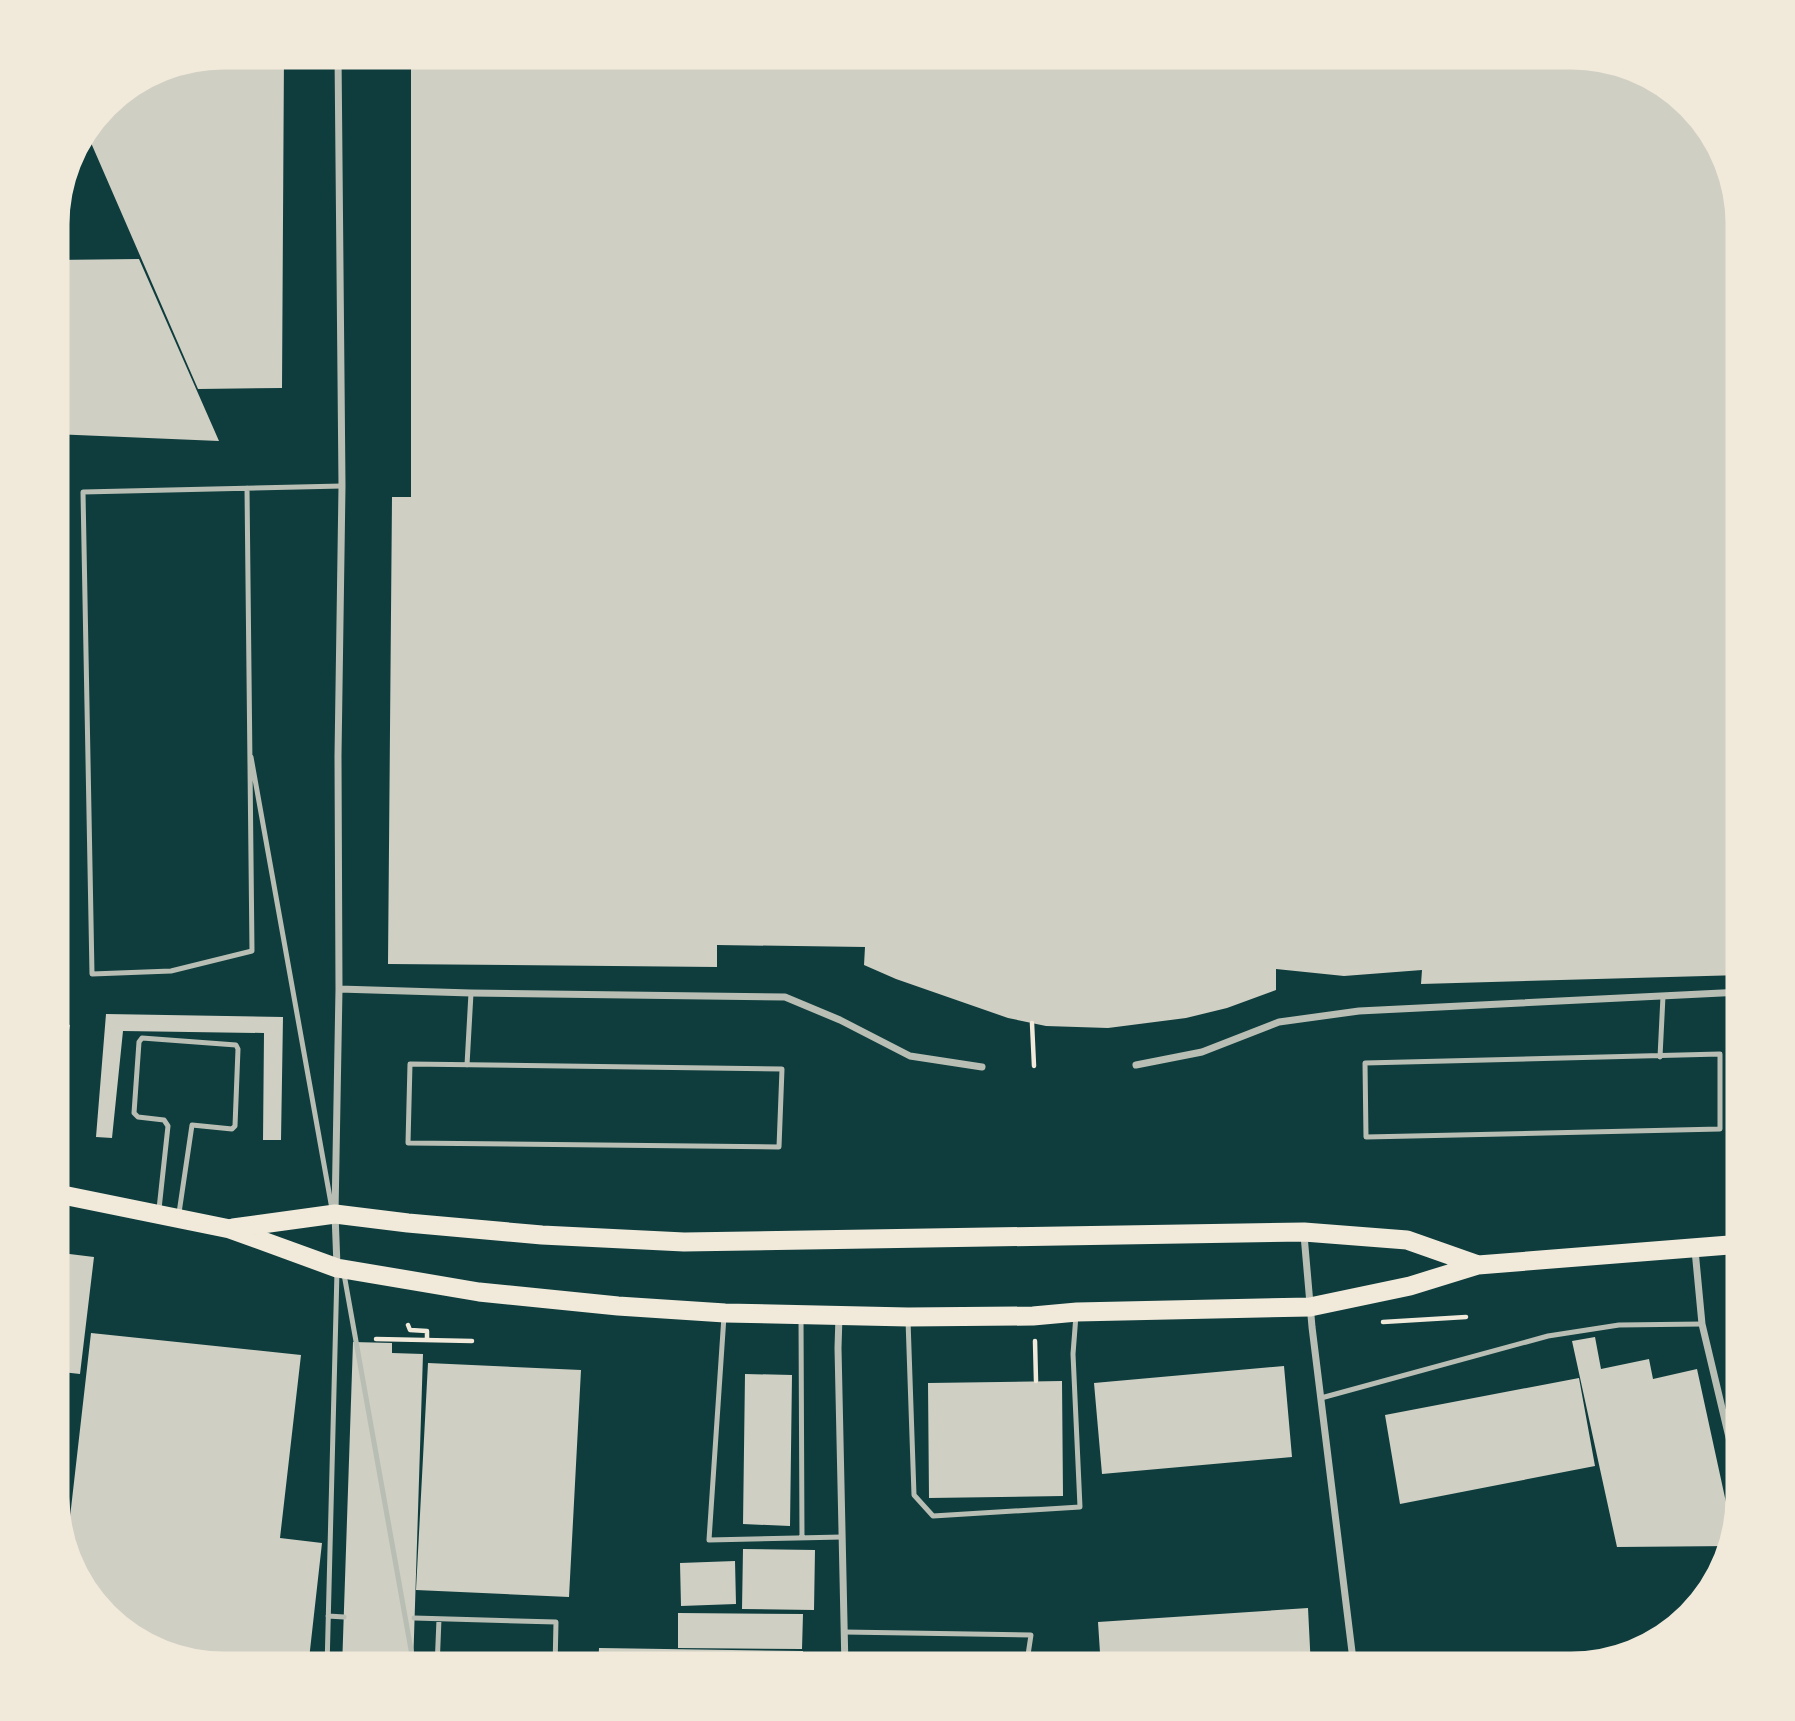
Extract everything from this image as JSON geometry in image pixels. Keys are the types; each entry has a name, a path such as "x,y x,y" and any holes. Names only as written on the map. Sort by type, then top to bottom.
{"highway":[{"path":"65,1196 230,1229 337,1268 479,1292 618,1306 725,1313 908,1317 1033,1316 1077,1312 1310,1307 1410,1286 1478,1265 1730,1245"},
{"path":"230,1229 335,1214 542,1235 684,1242 1304,1232 1407,1240 1478,1265"}],"street":[{"path":"337,1268 335,1214 340,989 338,756 342,486 338,65"},
{"path":"340,989 785,997 840,1020 909,1056 982,1067"},
{"path":"1136,1065 1202,1052 1279,1022 1359,1011 1730,993"},
{"path":"1304,1232 1310,1307 1353,1656"},
{"path":"1694,1247 1702,1324 1730,1442"},
{"path":"839,1315 845,1656"}],"lane":[{"path":"247,488 252,951 170,971 92,974 83,492 247,488 342,486"},
{"path":"248,740 412,1656"},
{"path":"467,1065 471,993"},
{"path":"1660,1056 1663,996"},
{"path":"158,1216 168,1126 164,1120 138,1117 134,1113 139,1042 142,1038 236,1045 235,1126 232,1129 192,1125 178,1220"},
{"path":"1720,1054 1720,1129 1366,1137 1365,1063 1660,1056 1720,1054"},
{"path":"410,1064 467,1065 782,1069 779,1147 408,1143 410,1064"},
{"path":"327,1656 337,1268"},
{"path":"908,1317 914,1495 933,1516 1080,1507 1073,1354 1077,1312"},
{"path":"725,1313 709,1540 842,1537"},
{"path":"801,1314 802,1538"},
{"path":"1321,1398 1548,1336 1619,1325 1702,1324"},
{"path":"328,1616 344,1616"},
{"path":"414,1618 556,1622 555,1656"},
{"path":"438,1656 439,1619"},
{"path":"844,1632 1031,1635 1028,1656"}],"path":[{"path":"65,462 66,434"},
{"path":"65,490 83,492"},
{"path":"1032,1023 1034,1066"},
{"path":"1033,1316 1035,1381"},
{"path":"1377,1323 1466,1317"},
{"path":"408,1325 410,1330 427,1331 426,1339"},
{"path":"375,1343 376,1338 472,1341"}],"building":[{"path":"213,65 284,65 282,388 198,389 89,139 119,104 144,86 173,73"},
{"path":"411,65 1582,65 1612,70 1632,77 1676,104 1703,135 1722,173 1730,213 1730,975 1421,984 1422,970 1344,976 1276,969 1276,990 1227,1008 1186,1018 1108,1028 1046,1026 1008,1018 864,965 865,947 717,945 717,967 388,964 392,497 411,497"},
{"path":"139,259 219,441 65,435 65,260"},
{"path":"106,1014 283,1017 281,1140 263,1140 264,1033 123,1031 112,1138 96,1137"},
{"path":"65,1024 70,1025 65,1052"},
{"path":"65,1253 94,1257 80,1374 65,1372"},
{"path":"91,1333 301,1355 280,1538 322,1543 309,1656 213,1656 183,1651 144,1635 111,1610 92,1586 77,1558 68,1530"},
{"path":"1595,1337 1601,1369 1649,1359 1653,1379 1697,1369 1729,1515 1722,1546 1617,1547 1572,1341"},
{"path":"353,1342 392,1343 392,1353 423,1354 413,1656 342,1656"},
{"path":"428,1363 581,1370 569,1597 416,1590"},
{"path":"1284,1366 1292,1457 1102,1474 1094,1383"},
{"path":"745,1374 792,1375 790,1526 743,1524"},
{"path":"1579,1378 1595,1466 1400,1504 1385,1415"},
{"path":"1062,1381 1063,1496 929,1498 928,1383"},
{"path":"743,1549 815,1550 814,1610 742,1609"},
{"path":"735,1561 736,1604 681,1606 680,1563"},
{"path":"1308,1608 1310,1656 1100,1656 1098,1622"},
{"path":"678,1613 803,1614 802,1649 678,1648"},
{"path":"599,1648 803,1651 803,1656 599,1656"}]}
